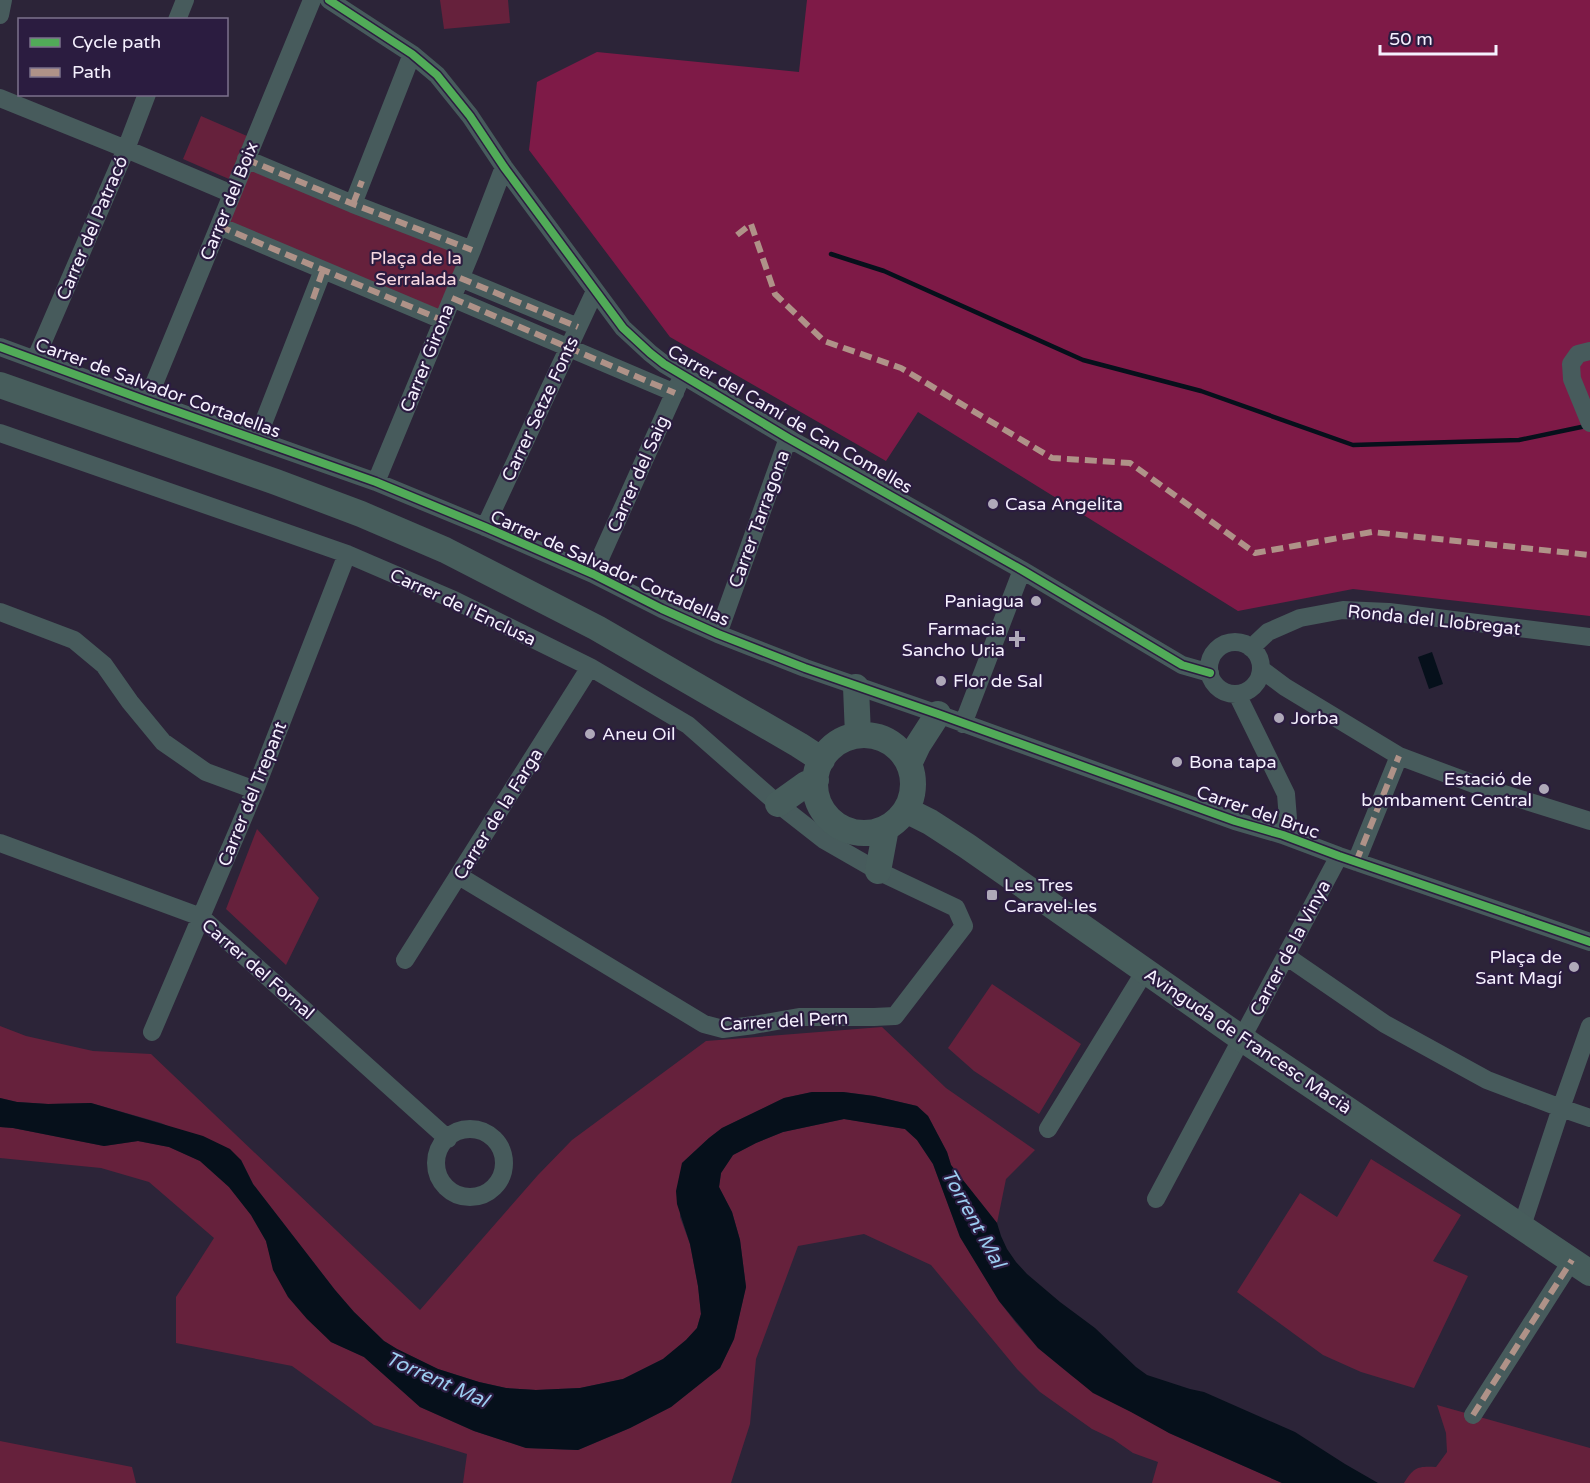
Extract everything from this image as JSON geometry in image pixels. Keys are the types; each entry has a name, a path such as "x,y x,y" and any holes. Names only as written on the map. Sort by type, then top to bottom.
{"street":[{"path":"0,15 3,0"},
{"path":"178,18 185,0"},
{"name":"Carrer del Boix","path":"147,401 312,0"},
{"name":"Carrer del Camí de Can Comelles","path":"329,0 412,54 448,88 595,291 636,341 664,364 1182,665 1210,673"},
{"path":"353,204 412,54"},
{"name":"Carrer del Patracó","path":"35,360 126,149 146,96"},
{"path":"0,98 232,194"},
{"path":"246,159 472,250"},
{"name":"Carrer Girona","path":"376,482 504,168"},
{"path":"219,226 442,321"},
{"path":"257,439 323,270"},
{"path":"460,278 578,327"},
{"name":"Carrer Setze Fonts","path":"485,527 595,291"},
{"path":"452,298 675,393"},
{"name":"Carrer de Salvador Cortadellas","path":"0,347 376,482 593,574 718,634 855,687 938,714"},
{"path":"1590,351 1578,354 1570,364 1572,379 1590,423"},
{"name":"Carrer del Saig","path":"593,574 683,375"},
{"path":"0,385 276,482 370,518 445,550 597,628 799,745 819,770 816,795 822,808 831,820 843,828 857,832 872,832 894,823 906,810 912,795 913,779 909,764 894,744 883,738 858,735 843,740 831,748 819,770 806,784 778,804"},
{"name":"Carrer de l'Enclusa","path":"0,433 346,554 454,600 590,667 688,725 778,804 824,840 878,871"},
{"name":"Carrer Tarragona","path":"718,634 788,438"},
{"name":"Carrer del Trepant","path":"152,1032 255,790 346,554"},
{"path":"963,724 1022,570"},
{"name":"Ronda del Llobregat","path":"1251,648 1268,632 1300,618 1343,609 1389,612 1590,637"},
{"path":"0,612 74,640 104,665 130,702 163,742 206,772 255,790"},
{"path":"1237,642 1251,648 1259,657 1261,669 1254,686 1237,694 1228,693 1213,682 1210,665 1212,658 1222,646 1237,642"},
{"name":"Carrer de la Farga","path":"405,960 590,667"},
{"path":"1261,669 1285,687 1399,756 1482,787 1590,821"},
{"path":"855,687 858,735"},
{"path":"1237,694 1287,794 1288,819 1283,835"},
{"path":"909,764 938,714"},
{"name":"Carrer del Bruc","path":"938,714 1235,821 1283,835 1590,942"},
{"name":"Carrer de la Vinya","path":"1156,1199 1286,956 1348,859 1399,756"},
{"name":"Avinguda de Francesc Macià","path":"906,810 930,822 967,846 1241,1038 1581,1267"},
{"path":"878,871 886,828"},
{"name":"Carrer del Fornal","path":"0,843 201,917 448,1139"},
{"name":"Carrer del Pern","path":"459,876 704,1024 723,1029 800,1017 895,1016 964,926 957,908 878,871"},
{"path":"1286,956 1385,1024 1458,1065 1487,1080 1590,1118"},
{"path":"1048,1130 1145,971"},
{"path":"1522,1226 1590,1026"},
{"path":"1473,1415 1581,1267"}],"green space":[{"path":"440,0 508,0 510,23 444,29"},
{"path":"201,116 247,136 229,179 183,159"},
{"name":"Plaça de la Serralada","path":"246,159 472,250 442,320 219,226"},
{"path":"257,829 319,898 286,965 226,909"},
{"path":"992,984 1081,1044 1039,1114 974,1071 948,1048"},
{"path":"0,1026 26,1036 93,1051 151,1054 420,1310 538,1175 572,1140 706,1041 882,1027 946,1088 1035,1150 1006,1179 997,1223 951,1165 947,1152 928,1116 917,1106 874,1096 843,1092 812,1092 784,1098 722,1128 682,1163 680,1217 690,1244 701,1314 697,1328 686,1340 663,1359 623,1379 580,1388 536,1390 506,1388 438,1369 384,1341 335,1290 253,1184 241,1160 161,1123 91,1103 48,1104 17,1102 0,1098"},
{"path":"844,1119 905,1129 917,1140 933,1164 960,1237 999,1301 1038,1348 1072,1376 1106,1399 1169,1433 1282,1483 1152,1483 1158,1462 1133,1453 1113,1439 1092,1429 1040,1392 1017,1369 931,1265 864,1234 798,1246 756,1359 750,1424 731,1483 463,1483 467,1454 374,1425 292,1366 176,1343 176,1297 214,1238 149,1182 101,1168 0,1158 0,1127 104,1146 138,1141 169,1147 200,1161 229,1187 251,1215 266,1241 274,1270 331,1342 364,1357 420,1407 474,1431 526,1448 578,1450 630,1428 671,1407 720,1368 734,1339 746,1287 740,1240 732,1212 719,1187 721,1173 733,1155 783,1132"},
{"path":"1371,1159 1461,1215 1433,1261 1468,1276 1414,1388 1361,1372 1323,1355 1237,1292 1300,1193 1337,1217"},
{"path":"1437,1405 1590,1448 1590,1483 1404,1483 1417,1469 1436,1467 1447,1452 1446,1433"},
{"path":"0,1441 132,1467 136,1483 0,1483"}],"shaded area":[{"path":"807,0 1590,0 1590,616 1353,589 1238,611 918,412 886,461 670,337 529,150 537,82 597,52 799,72"}],"water":[{"path":"1432,652 1443,684 1429,689 1418,657"},
{"name":"Torrent Mal","path":"812,1092 843,1092 874,1096 917,1106 928,1116 947,1152 951,1165 997,1223 1007,1249 1016,1262 1060,1302 1095,1328 1136,1367 1147,1375 1204,1392 1295,1432 1378,1483 1282,1483 1169,1433 1093,1393 1038,1348 999,1301 960,1237 933,1164 917,1140 905,1129 844,1119 783,1132 733,1155 721,1173 719,1187 732,1212 740,1240 746,1287 734,1339 720,1368 671,1407 630,1428 578,1450 526,1448 474,1431 420,1407 364,1357 331,1342 288,1297 273,1270 266,1241 251,1215 229,1187 200,1161 169,1147 138,1141 104,1146 0,1127 0,1098 17,1102 48,1104 91,1103 203,1136 230,1149 241,1160 253,1184 335,1290 384,1341 438,1369 506,1388 536,1390 580,1388 623,1379 663,1359 686,1340 697,1328 701,1314 690,1244 677,1204 676,1191 682,1163 722,1128 784,1098"}],"waterway":[{"path":"831,254 884,271 1083,360 1201,391 1353,445 1519,440 1586,426"}],"marked path":[{"path":"246,159 472,250"},
{"path":"353,204 362,181"},
{"path":"737,235 751,224 775,294 824,341 901,368 1052,458 1130,463 1255,553 1372,532 1590,555"},
{"path":"219,226 442,320"},
{"path":"313,299 323,270"},
{"path":"460,278 578,327"},
{"path":"452,298 675,393"},
{"path":"1356,862 1399,756"},
{"path":"1473,1415 1572,1260"}],"cycle path":[{"path":"329,0 412,54 437,75 470,116 504,167 623,328 664,364 1182,665 1210,673"},
{"path":"0,347 376,482 593,574 718,634 805,668 1235,821 1283,835 1590,942"}],"place":[{"name":"Casa Angelita","path":"993,504"},
{"name":"Paniagua","path":"1036,601"},
{"name":"Farmacia Sancho Uria","path":"1017,639"},
{"name":"Flor de Sal","path":"941,681"},
{"name":"Jorba","path":"1279,718"},
{"name":"Aneu Oil","path":"590,734"},
{"name":"Bona tapa","path":"1177,762"},
{"name":"Estació de bombament Central","path":"1544,789"},
{"name":"Les Tres Caravel-les","path":"992,895"},
{"name":"Plaça de Sant Magí","path":"1574,967"}]}
